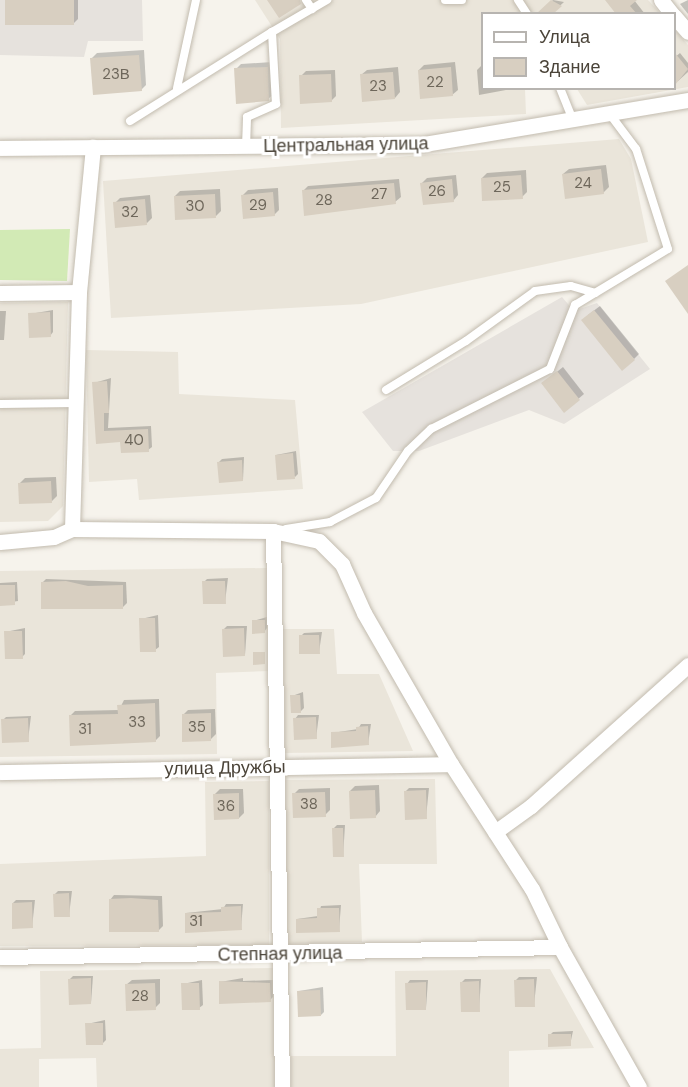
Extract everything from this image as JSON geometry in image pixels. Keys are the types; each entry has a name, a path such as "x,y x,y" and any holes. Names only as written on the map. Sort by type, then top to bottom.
{"street":[{"path":"661,0 671,12"},
{"path":"676,18 688,32"},
{"name":"Центральная улица","path":"0,148 424,144 688,100"},
{"path":"72,529 79,292 93,147"},
{"path":"0,293 79,292"},
{"path":"0,542 54,537 72,529 273,531 318,541 342,564 364,613 451,764 532,889 560,947 639,1087"},
{"path":"273,531 282,1087"},
{"path":"495,832 531,806 688,664"},
{"name":"улица Дружбы","path":"0,772 451,764"},
{"name":"Степная улица","path":"0,957 280,955 560,947"}],"lane":[{"path":"177,88 196,0"},
{"path":"306,0 312,9"},
{"path":"130,121 177,88 327,0"},
{"path":"446,0 462,0"},
{"path":"246,147 247,117 276,104 272,32"},
{"path":"561,90 572,118"},
{"path":"273,531 330,522 376,498 408,451 431,429 550,369 575,305 668,249 636,149 608,112"},
{"path":"386,390 466,341 535,291 571,286 595,293"},
{"path":"0,404 76,403"}],"shaded area":[{"path":"0,0 142,0 143,41 88,41 84,57 0,55"},
{"path":"255,0 648,0 659,12 481,12 481,90 525,90 526,114 281,128 280,39"},
{"path":"676,31 688,45 688,87 676,89"},
{"path":"578,90 671,90 587,105"},
{"path":"619,139 631,159 648,242 361,304 111,318 103,181"},
{"path":"562,297 574,311 597,303 650,369 564,424 529,410 419,451 393,451 362,412"},
{"path":"68,302 63,506 48,521 0,522 0,303"},
{"path":"86,350 178,352 179,394 295,400 303,489 139,500 137,479 89,482"},
{"path":"267,568 270,671 216,673 217,754 0,757 0,571"},
{"path":"283,629 334,629 337,674 379,674 413,751 285,753"},
{"path":"435,779 437,864 359,864 362,942 287,944 283,780"},
{"path":"269,781 269,945 0,946 0,864 206,856 205,782"},
{"path":"274,968 276,1087 97,1087 96,1058 39,1059 39,1087 0,1087 0,1049 41,1048 40,971"},
{"path":"550,969 594,1048 509,1051 509,1087 291,1087 291,1056 396,1056 395,971"}],"green space":[{"path":"70,229 67,281 0,280 0,230"}],"building":[{"path":"5,0 74,0 74,25 5,25"},
{"path":"267,0 300,0 301,4 279,18"},
{"path":"551,0 562,6 555,12 538,12"},
{"path":"605,0 637,0 630,6 635,12 614,12"},
{"path":"676,54 688,69 676,84"},
{"path":"139,55 142,91 93,95 90,58"},
{"path":"268,67 269,101 236,104 234,68"},
{"path":"451,67 453,96 420,99 418,70"},
{"path":"393,72 395,99 362,102 360,74"},
{"path":"331,74 332,102 300,104 299,75"},
{"path":"601,169 604,194 565,199 562,174"},
{"path":"521,175 523,199 482,201 481,178"},
{"path":"452,179 454,202 423,205 420,183"},
{"path":"394,183 396,204 304,216 302,190"},
{"path":"273,192 275,216 243,219 241,195"},
{"path":"215,194 216,218 175,220 174,196"},
{"path":"145,199 147,225 115,228 113,202"},
{"path":"688,265 688,314 665,281"},
{"path":"594,310 635,360 622,371 581,320"},
{"path":"50,312 51,337 29,338 28,313"},
{"path":"557,371 580,400 564,413 541,383"},
{"path":"107,381 109,413 104,413 104,431 148,429 149,452 121,453 120,442 96,444 92,382"},
{"path":"293,453 295,479 277,480 275,455"},
{"path":"242,460 243,481 219,483 217,462"},
{"path":"51,481 52,503 19,504 18,483"},
{"path":"66,581 88,586 123,585 123,609 41,609 41,582"},
{"path":"202,581 225,581 226,604 203,604"},
{"path":"0,585 15,585 15,605 0,606"},
{"path":"139,618 155,618 156,652 140,652"},
{"path":"252,620 265,620 265,633 252,634"},
{"path":"244,628 245,656 223,657 222,629"},
{"path":"4,631 22,631 23,659 5,659"},
{"path":"299,635 319,635 320,654 299,654"},
{"path":"253,652 265,652 265,664 253,665"},
{"path":"290,695 300,695 301,713 291,713"},
{"path":"155,703 156,742 70,746 69,715 118,714 117,705"},
{"path":"211,713 211,741 182,742 182,714"},
{"path":"316,717 317,739 294,740 293,718"},
{"path":"28,718 29,742 2,743 1,719"},
{"path":"368,726 369,745 331,748 331,732 356,731 356,727"},
{"path":"375,790 376,818 350,819 349,791"},
{"path":"426,790 427,819 405,820 404,791"},
{"path":"325,792 326,817 293,818 292,793"},
{"path":"239,793 239,819 214,820 213,794"},
{"path":"332,828 343,828 344,857 333,857"},
{"path":"69,893 70,917 54,917 53,894"},
{"path":"109,899 158,900 159,932 109,932"},
{"path":"32,902 33,928 12,929 12,903"},
{"path":"241,906 242,930 185,933 185,913 221,912 221,907"},
{"path":"317,908 339,908 340,932 296,933 296,919 317,918"},
{"path":"91,978 91,1004 69,1005 68,979"},
{"path":"534,979 535,1007 515,1007 514,980"},
{"path":"219,981 270,983 271,1002 219,1004"},
{"path":"479,981 480,1012 461,1012 460,982"},
{"path":"426,982 426,1010 406,1010 405,983"},
{"path":"155,983 156,1010 126,1011 125,984"},
{"path":"181,983 199,983 200,1010 182,1010"},
{"path":"320,990 321,1016 298,1017 297,991"},
{"path":"85,1023 103,1023 103,1045 86,1045"},
{"path":"548,1034 571,1034 571,1046 548,1047"}]}
